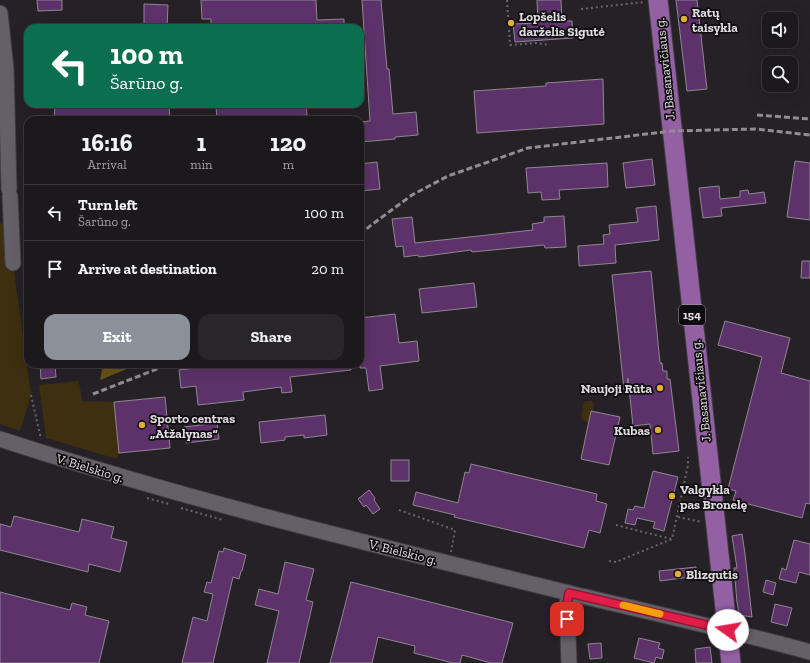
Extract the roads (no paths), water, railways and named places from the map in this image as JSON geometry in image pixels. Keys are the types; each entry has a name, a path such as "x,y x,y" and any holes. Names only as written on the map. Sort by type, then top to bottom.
{"main road":[{"name":"J. Basanavičiaus g.","path":"654,0 731,663"}],"street":[{"path":"0,13 6,69 9,193 13,263"},
{"name":"V. Bielskio g.","path":"0,439 146,485 270,518 569,593 728,630 810,652"},
{"path":"569,593 567,604 569,663"}],"railway":[{"path":"757,115 810,119"},
{"path":"364,231 412,195 448,176 528,148 672,131 756,129 810,135"},
{"path":"93,394 160,368"}],"place":[{"name":"Ratų taisykla","path":"684,19"},
{"name":"Lopšelis darželis Sigutė","path":"511,23"},
{"name":"Naujoji Rūta","path":"660,388"},
{"name":"Sporto centras „Atžalynas“","path":"142,425"},
{"name":"Kubas","path":"658,430"},
{"name":"Valgykla pas Bronelę","path":"672,496"},
{"name":"Blizgutis","path":"678,574"}]}
